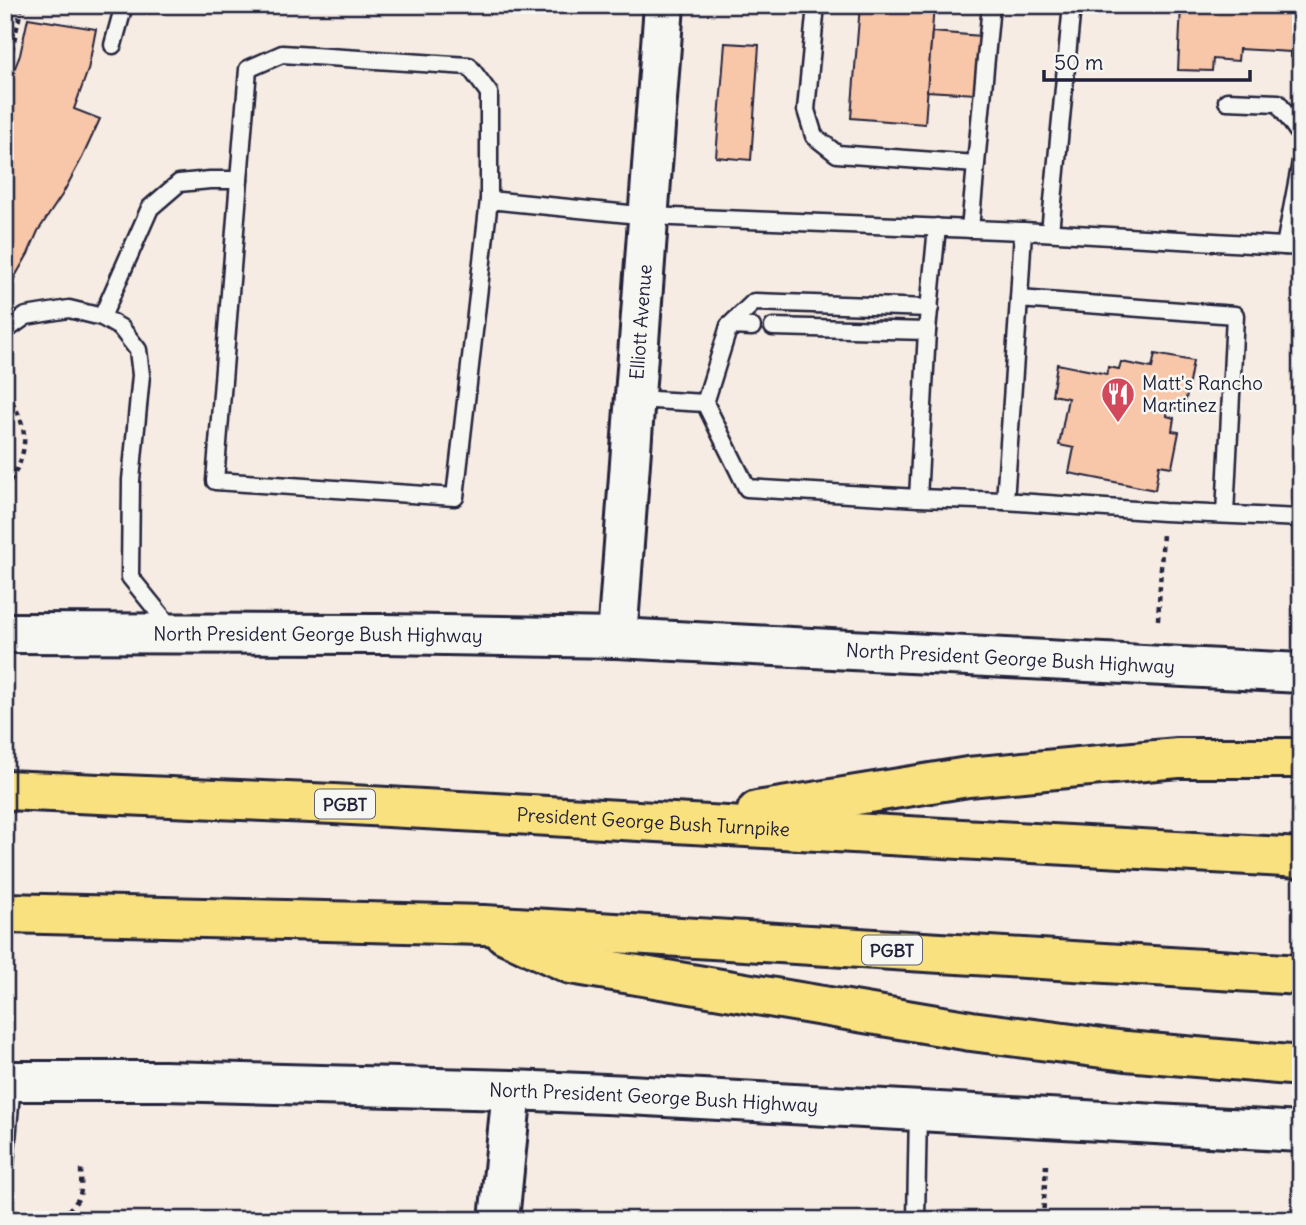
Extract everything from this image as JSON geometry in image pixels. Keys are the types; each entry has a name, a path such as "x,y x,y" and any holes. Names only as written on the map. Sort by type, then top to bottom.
{"highway":[{"path":"685,823 968,777 1178,758 1301,758"},
{"name":"President George Bush Turnpike","path":"5,790 217,798 1301,858"},
{"name":"PGBT","path":"5,913 484,925 1301,975"},
{"path":"484,925 571,964 1009,1036 1126,1051 1301,1066"}],"main road":[{"name":"Elliott Avenue","path":"617,638 664,5"},
{"name":"North President George Bush Highway","path":"5,632 617,638 1301,673"},
{"name":"North President George Bush Highway","path":"9,1081 164,1081 629,1094 1301,1132"},
{"path":"499,1220 512,1090"}],"lane":[{"path":"113,45 124,5"},
{"path":"970,229 991,5"},
{"path":"1051,232 1072,5"},
{"path":"813,6 806,110 814,136 836,154 976,164"},
{"path":"282,54 469,66 489,93 489,200 455,497 215,481 248,69 282,54"},
{"path":"1227,101 1278,103 1301,136"},
{"path":"489,200 649,216 1051,232 1293,246 1301,162"},
{"path":"102,317 150,208 179,183 239,180"},
{"path":"918,498 937,228"},
{"path":"1005,501 1023,231"},
{"path":"1019,299 1235,315 1225,514"},
{"path":"930,308 754,302 729,326 705,403 747,488 1301,518"},
{"path":"5,331 26,316 69,309 102,317 121,328 138,350 141,374 131,480 130,577 176,633"},
{"path":"729,326 752,327"},
{"path":"773,327 928,331"},
{"path":"635,399 705,403"},
{"path":"5,1164 9,1081"},
{"path":"916,1220 918,1110"}],"path":[{"path":"5,69 22,5"},
{"path":"5,490 21,460 24,444 19,412 8,395"},
{"path":"1158,620 1163,529"},
{"path":"1043,1219 1046,1165"},
{"path":"65,1220 69,1208 80,1195 81,1166"}],"building":[{"path":"860,5 934,5 925,124 851,118"},
{"path":"1181,5 1301,5 1301,58 1291,57 1291,52 1239,49 1238,61 1213,59 1212,71 1178,70"},
{"path":"28,18 96,29 88,70 74,109 100,119 62,195 38,231 5,294 5,84 8,85 20,55"},
{"path":"932,32 981,36 976,94 927,91"},
{"path":"725,43 759,45 751,160 716,157"},
{"name":"Matt's Rancho Martinez","path":"1155,354 1193,361 1184,410 1168,407 1167,416 1174,418 1172,431 1179,432 1172,467 1159,465 1155,490 1069,473 1074,448 1059,445 1068,398 1052,395 1057,364 1107,374 1108,367 1119,369 1121,362 1152,368"}],"place":[{"name":"Matt's Rancho Martinez","path":"1118,424"}]}
